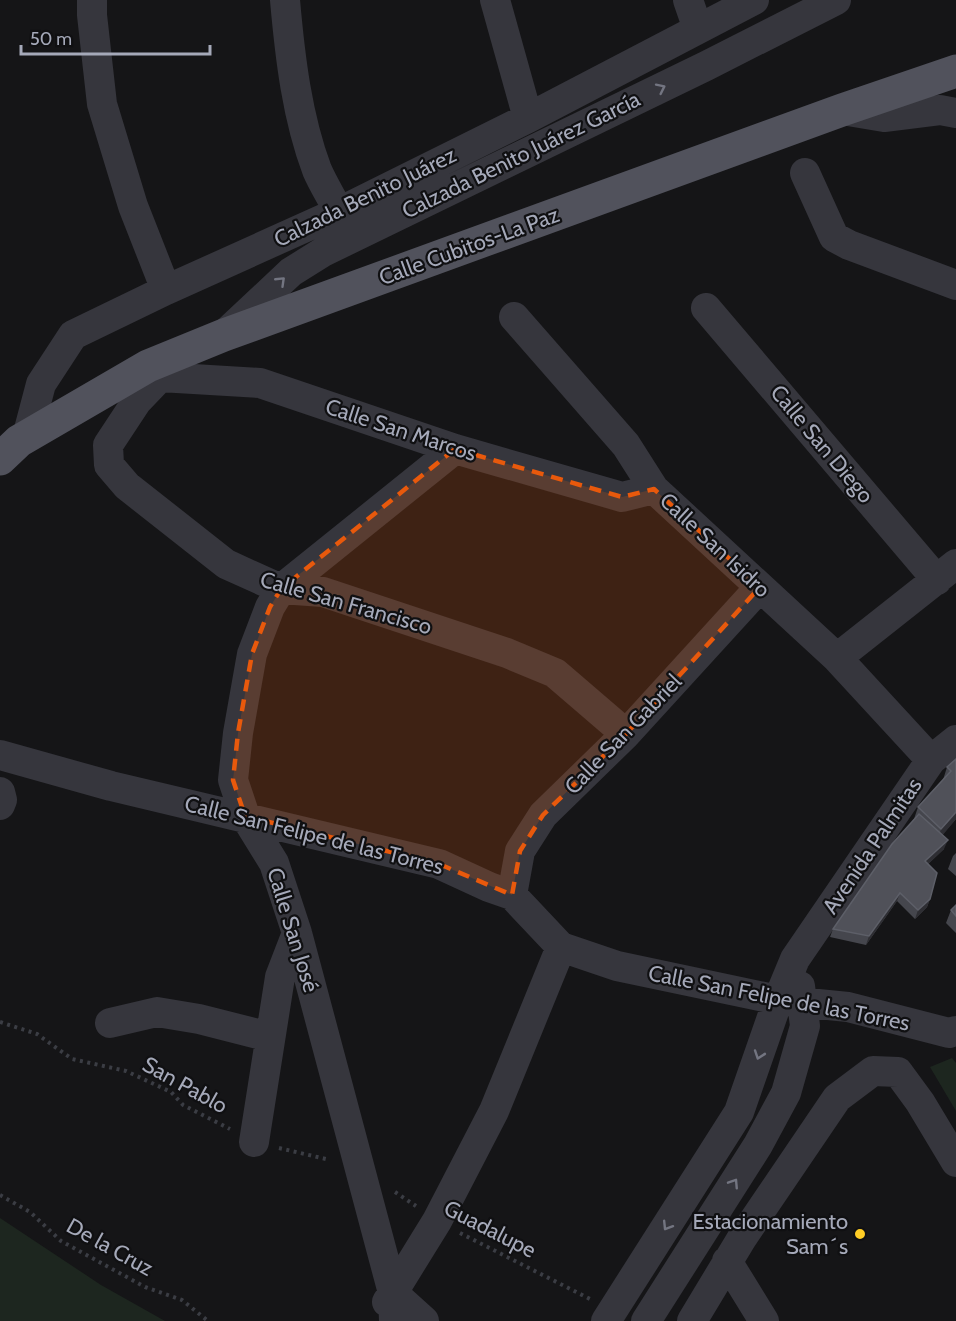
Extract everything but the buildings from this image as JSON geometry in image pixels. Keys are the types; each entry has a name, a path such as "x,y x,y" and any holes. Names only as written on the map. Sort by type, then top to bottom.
{"main road":[{"name":"Calle Cubitos-La Paz","path":"12,446 224,335 842,110 956,71"}],"street":[{"path":"92,0 102,104 133,206 166,290"},
{"path":"285,0 302,121 318,171 339,212"},
{"path":"495,0 528,118"},
{"path":"688,0 698,28"},
{"name":"Calzada Benito Juárez","path":"12,446 41,384 73,335 166,290 339,212 528,118 754,0"},
{"name":"Calzada Benito Juárez García","path":"224,335 291,272 323,252 836,0"},
{"path":"842,110 884,117 939,110 956,112"},
{"path":"805,173 834,237 849,245 956,285"},
{"name":"Calle San Diego","path":"706,308 947,572"},
{"name":"Calle San Isidro","path":"514,317 626,445 654,489 837,658 932,759"},
{"name":"Calle San Marcos","path":"154,372 260,382 455,449 622,497 654,489"},
{"name":"Calle San Francisco","path":"154,372 108,445 109,465 127,486 226,564 281,589 323,592 507,653 555,673 626,734"},
{"name":"Calle San José","path":"394,1307 297,933 274,863 245,816 233,780 238,733 252,654 270,607 281,589 455,449"},
{"path":"837,658 947,572"},
{"name":"Calle San Gabriel","path":"512,895 520,852 543,815 626,734 760,587"},
{"name":"Avenida Palmitas","path":"610,1316 739,1112 790,1002 795,959 932,759 956,740"},
{"name":"Calle San Felipe de las Torres","path":"0,754 111,786 245,816 439,864 512,895 561,947 617,966 790,1002 848,1007 953,1034"},
{"path":"0,792 2,800 0,805"},
{"path":"254,1142 280,978 297,933"},
{"path":"374,1321 394,1307 494,1112 561,947"},
{"name":"Avenida Palmitas","path":"646,1321 758,1145 786,1093 805,1026 790,1002"},
{"path":"110,1023 157,1012 199,1019 270,1037"},
{"path":"692,1321 727,1261 837,1098 873,1071 898,1072 920,1102 956,1162"},
{"path":"727,1261 764,1321"},
{"path":"394,1307 424,1321"}],"path":[{"name":"San Pablo","path":"0,1022 37,1034 72,1059 126,1071 171,1092 183,1105 254,1142 359,1167"},
{"name":"Guadalupe","path":"359,1167 437,1221 610,1316"},
{"name":"De la Cruz","path":"0,1195 30,1212 61,1241 145,1287 182,1300 208,1321"}],"highlighted area":[{"path":"455,449 622,497 654,489 760,587 626,734 543,815 520,851 512,895 439,864 245,816 233,780 238,733 252,654 270,607 281,589"}],"shaded area":[{"path":"952,1058 956,1063 956,1111 930,1067"},
{"path":"0,1218 101,1285 165,1321 0,1321"}],"place":[{"name":"Estacionamiento Sam´s","path":"860,1234"}]}
